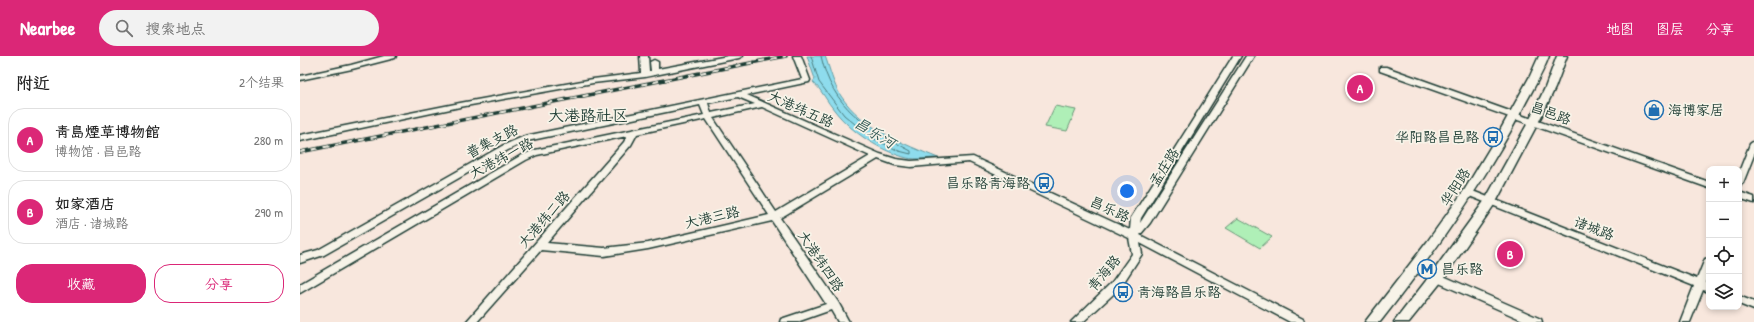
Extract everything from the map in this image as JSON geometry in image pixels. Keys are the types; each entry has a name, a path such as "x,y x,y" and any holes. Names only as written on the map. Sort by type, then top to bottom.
{"main road":[{"name":"华阳路","path":"1372,322 1416,268 1470,193 1515,115 1544,56"},
{"path":"1401,322 1490,202 1534,121 1550,88 1562,56"}],"street":[{"path":"300,78 352,67 392,56"},
{"path":"644,56 645,74"},
{"path":"300,142 739,56"},
{"path":"739,94 806,80 797,56"},
{"name":"孟庄路","path":"1134,236 1136,218 1237,56"},
{"name":"孟庄路","path":"1134,236 1147,221 1250,56"},
{"path":"654,62 655,72"},
{"name":"昌邑路","path":"1383,69 1534,121 1706,184"},
{"path":"300,138 460,105 593,81 626,78"},
{"name":"普集支路","path":"300,259 321,253 505,148 525,139 739,94"},
{"name":"大港纬五路","path":"739,94 876,156 904,164 970,159"},
{"name":"大港纬四路","path":"703,101 708,116 844,322"},
{"name":"大港纬一路","path":"300,289 523,158 549,149 761,105"},
{"name":"大港纬二路","path":"470,322 539,246 628,143 634,131"},
{"path":"1742,175 1754,144"},
{"name":"大港三路","path":"539,246 604,252 648,246 774,217 876,156"},
{"name":"昌乐路","path":"970,159 1134,236 1299,322"},
{"name":"诸城路","path":"1470,193 1705,286"},
{"path":"1742,196 1754,200"},
{"name":"青海路","path":"1076,322 1116,285 1137,254 1134,236"},
{"path":"300,266 321,253"},
{"path":"1416,268 1537,322"},
{"path":"1685,322 1705,286 1707,274"},
{"path":"1742,301 1754,306"},
{"path":"785,322 834,305"}],"green space":[{"path":"1055,106 1076,110 1067,131 1045,127"},
{"path":"1238,218 1272,237 1260,248 1226,228"}],"water":[{"name":"昌乐河","path":"807,56 825,56 838,91 860,117 872,126 898,141 938,158 918,159 897,155 877,146 858,134 842,119 813,82 815,79"}],"railway":[{"path":"300,152 786,56"}],"place":[{"name":"青島煙草博物館","path":"1360,88"},
{"name":"海博家居","path":"1654,110"},
{"name":"华阳路昌邑路","path":"1493,137"},
{"name":"昌乐路青海路","path":"1044,183"},
{"name":"如家酒店","path":"1510,254"},
{"name":"昌乐路","path":"1427,269"},
{"name":"青海路昌乐路","path":"1123,292"}],"district":[{"name":"大港路社区","path":"588,115"}]}
